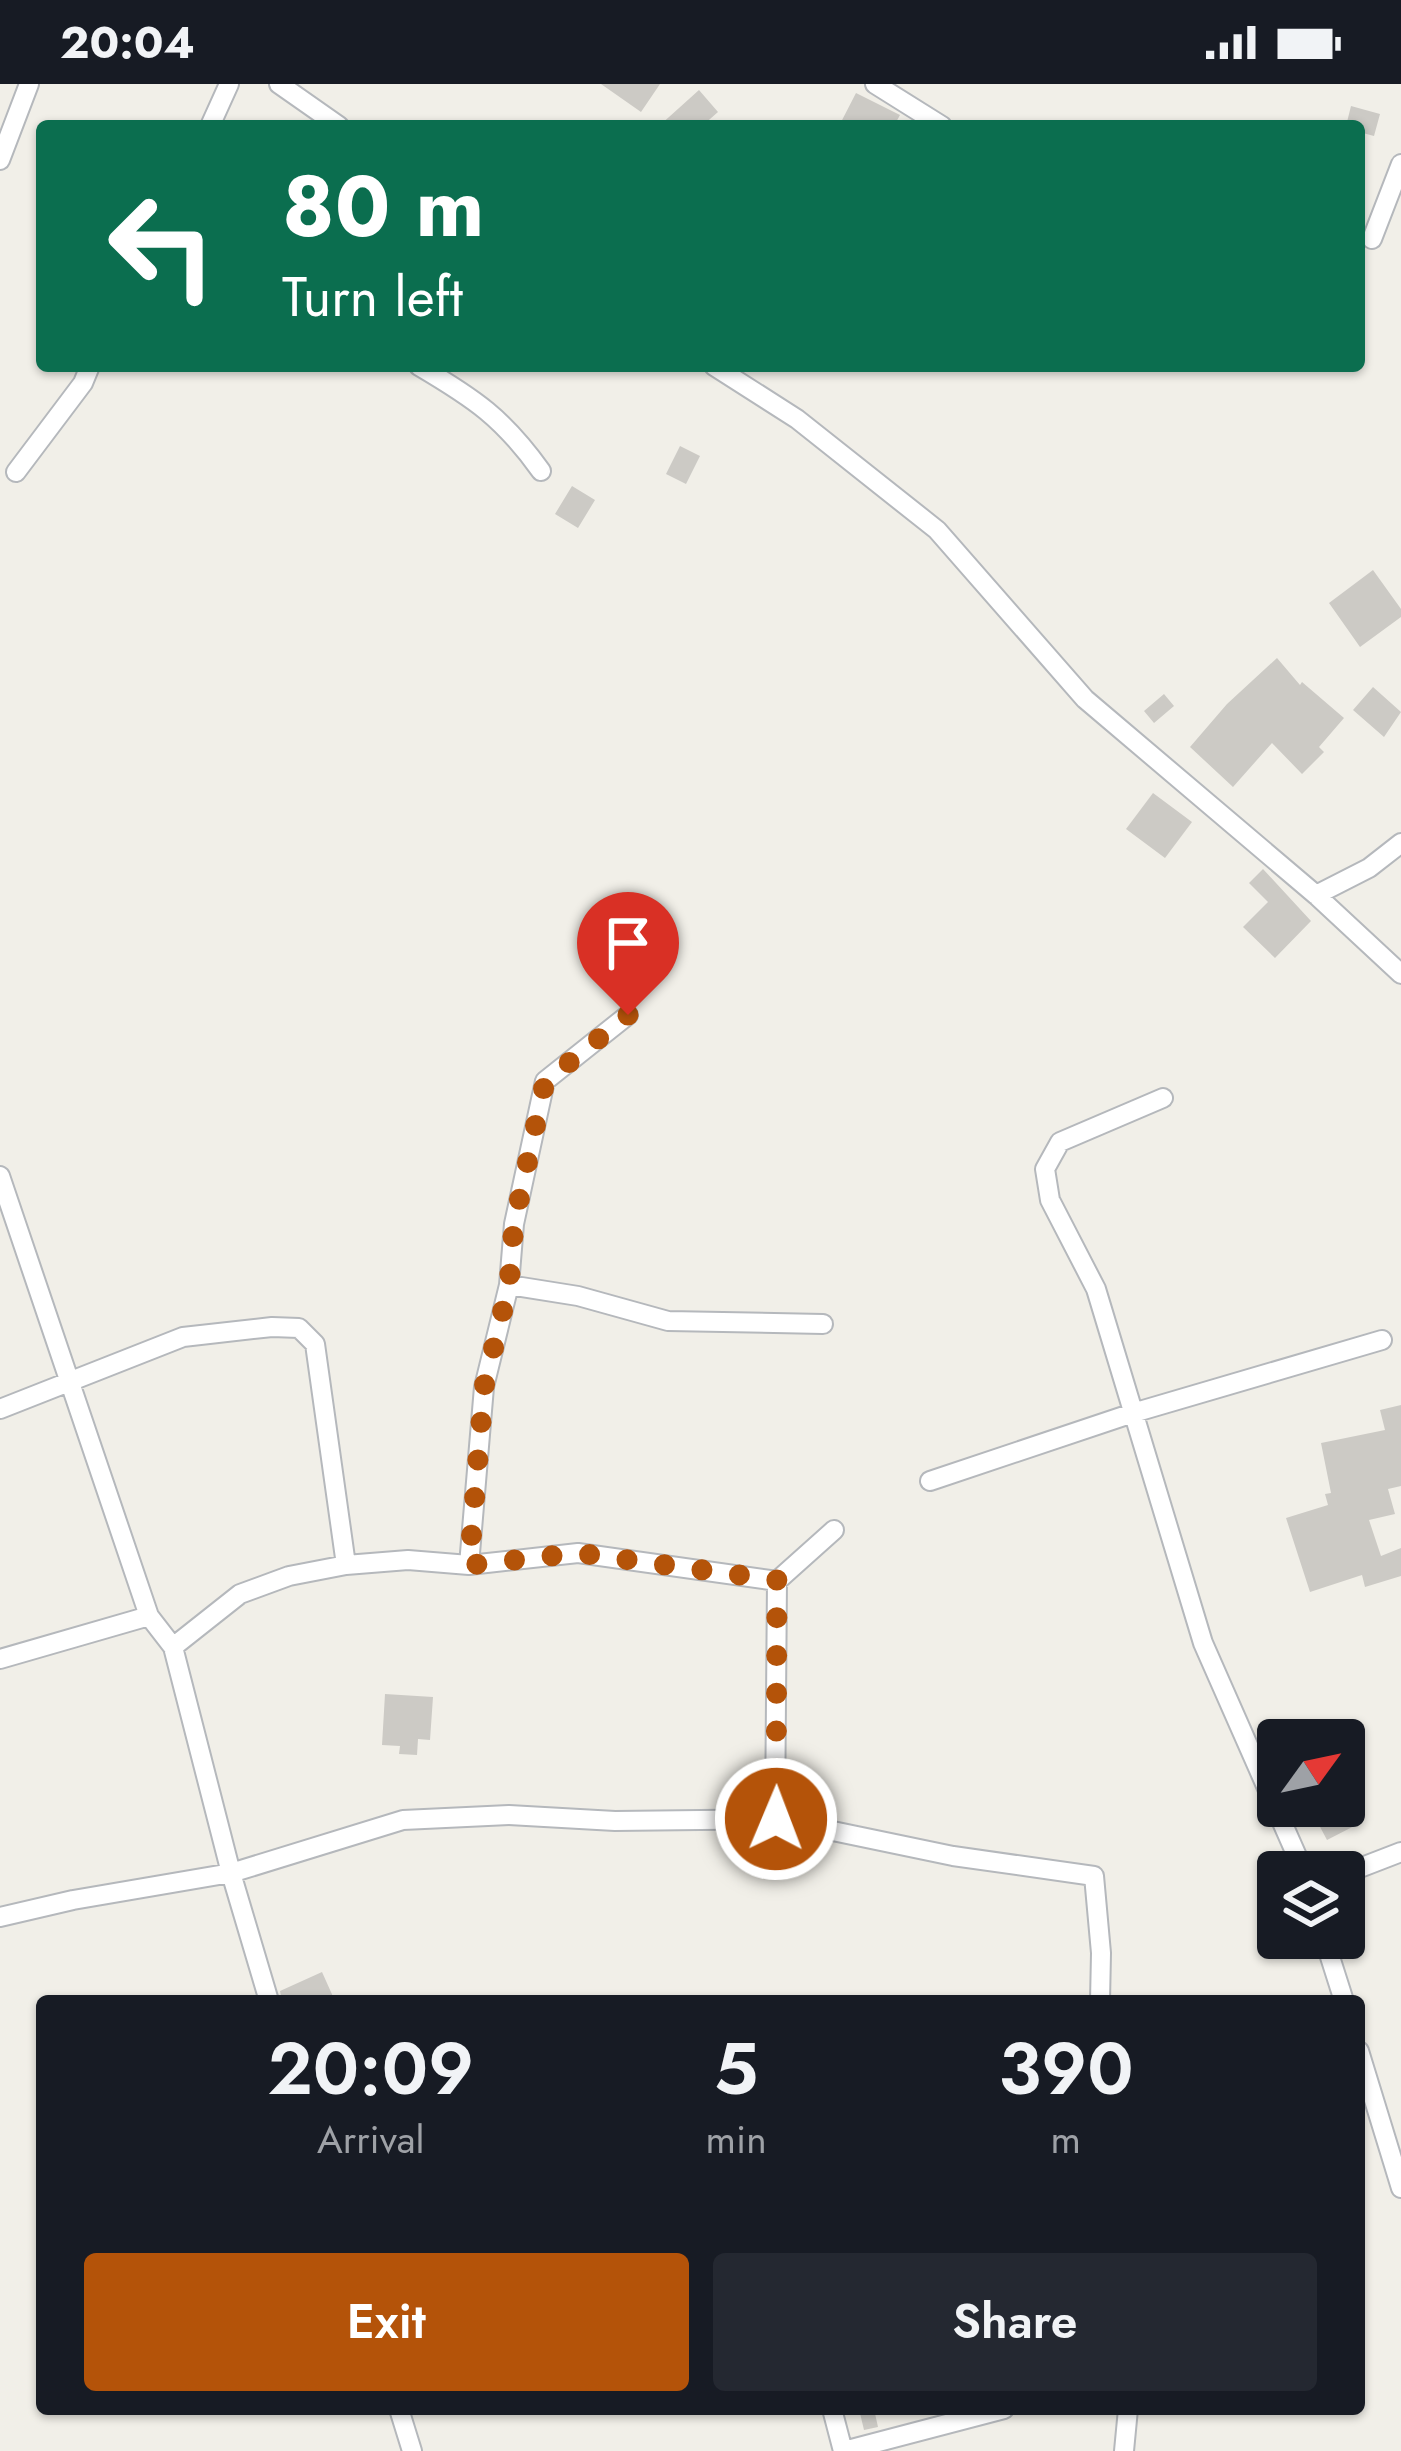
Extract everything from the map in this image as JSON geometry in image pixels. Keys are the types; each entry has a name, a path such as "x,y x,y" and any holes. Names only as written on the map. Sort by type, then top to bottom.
{"street":[{"path":"0,160 29,84"},
{"path":"213,120 229,84"},
{"path":"279,84 330,120"},
{"path":"875,84 932,120"},
{"path":"1372,239 1401,164"},
{"path":"16,472 88,372"},
{"path":"429,372 480,402 512,431 541,471"},
{"path":"723,372 797,419 937,530 1085,699 1316,895 1401,974"},
{"path":"1316,895 1369,868 1401,843"},
{"path":"469,1565 484,1387 509,1285 514,1224 545,1082 628,1015"},
{"path":"1163,1098 1060,1142 1046,1169 1049,1200 1096,1289 1203,1642 1295,1851"},
{"path":"0,1176 134,1582 149,1616 172,1647 266,1995"},
{"path":"509,1285 578,1296 668,1321 823,1324"},
{"path":"0,1409 183,1337 299,1328 315,1344 346,1565"},
{"path":"930,1481 1133,1413 1382,1340"},
{"path":"172,1647 240,1594 289,1576 346,1565 408,1559 469,1565 578,1553 777,1580 835,1530"},
{"path":"776,1819 777,1580"},
{"path":"0,1659 149,1616"},
{"path":"0,1917 232,1873 403,1820 509,1815 615,1821 776,1819 953,1856 1094,1876 1100,1995"},
{"path":"1365,1866 1401,1852"},
{"path":"1331,1959 1342,1995"},
{"path":"1365,2071 1401,2188"},
{"path":"401,2415 412,2451"},
{"path":"834,2415 844,2451 983,2415"},
{"path":"1124,2451 1127,2415"}],"building":[{"path":"601,84 660,84 641,112"},
{"path":"699,90 718,112 709,120 666,120"},
{"path":"856,93 900,115 897,120 842,120"},
{"path":"1351,106 1380,114 1374,136 1365,134 1365,120 1348,120"},
{"path":"680,446 700,456 686,484 666,474"},
{"path":"572,486 595,500 578,528 555,514"},
{"path":"1373,570 1401,609 1401,617 1360,647 1329,603"},
{"path":"1277,658 1300,685 1302,682 1344,718 1319,747 1324,752 1302,774 1272,743 1233,787 1190,747"},
{"path":"1373,687 1401,712 1384,737 1353,710"},
{"path":"1164,694 1174,706 1154,723 1144,711"},
{"path":"1153,793 1192,822 1165,858 1126,829"},
{"path":"1263,869 1311,921 1275,958 1243,927 1268,902 1249,883"},
{"path":"1401,1405 1401,1486 1388,1489 1395,1514 1369,1520 1381,1556 1401,1548 1401,1576 1365,1587 1362,1575 1310,1592 1286,1518 1328,1505 1325,1494 1331,1493 1321,1443 1385,1430 1380,1410"},
{"path":"385,1694 433,1697 430,1740 418,1739 417,1755 399,1754 400,1746 382,1745"},
{"path":"1320,1827 1352,1827 1327,1840"},
{"path":"322,1972 332,1995 281,1995 280,1991"},
{"path":"860,2415 875,2415 878,2427 864,2430"}],"route":[{"path":"628,1015 566,1060 545,1082 514,1224 509,1285 484,1387 469,1565 578,1553 777,1580 776,1819"}]}
